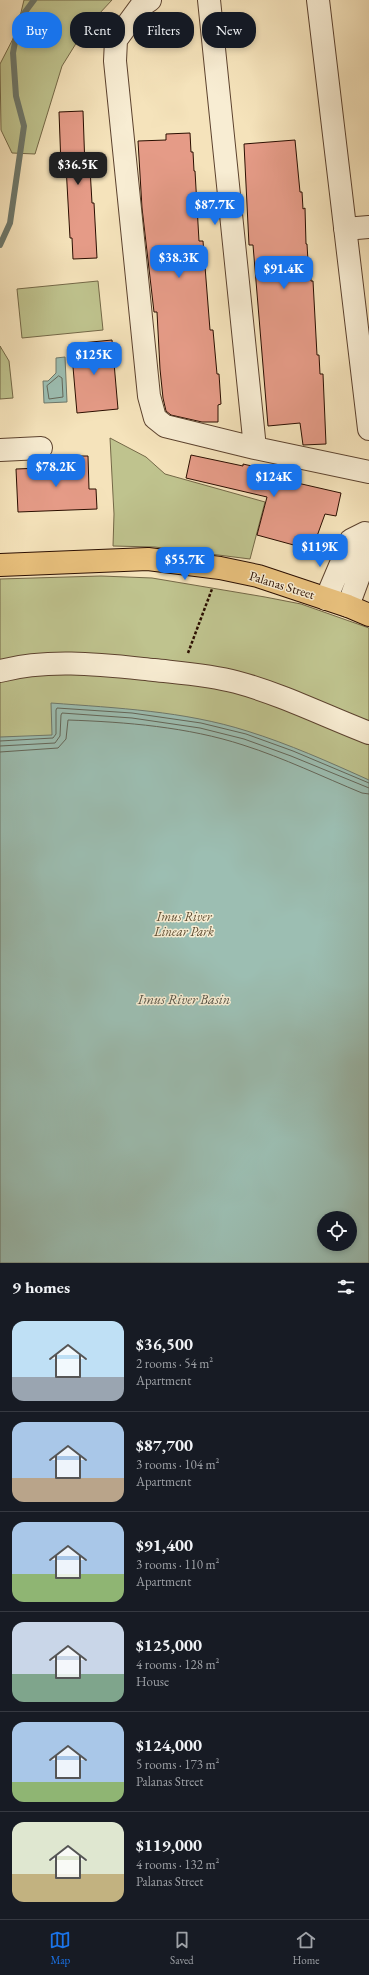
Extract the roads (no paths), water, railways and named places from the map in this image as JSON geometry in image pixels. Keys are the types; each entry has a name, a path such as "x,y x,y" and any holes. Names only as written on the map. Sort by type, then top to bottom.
{"main road":[{"name":"Palanas Street","path":"0,565 148,560 220,568 258,576 348,606 369,615"}],"street":[{"path":"150,0 140,6 116,40 114,61 149,396 155,418 166,426 255,448 369,472"},
{"path":"209,0 255,448"},
{"path":"318,0 369,429"},
{"path":"345,229 369,227"},
{"path":"0,450 41,448"},
{"path":"326,599 350,540 368,535"},
{"path":"348,606 368,535"},
{"path":"0,670 20,665 90,663 182,673 236,682 289,700 369,734"}],"water":[{"path":"65,357 67,402 44,403 43,381 48,381 56,373 56,358"},
{"name":"Imus River Basin","path":"51,703 150,711 223,724 263,736 369,780 369,1263 0,1263 0,737 52,735"}],"waterway":[{"path":"0,245 10,223 24,126 16,96 13,53 19,20 34,0"}],"park label":[{"name":"Imus River Linear Park","path":"184,924"}]}
